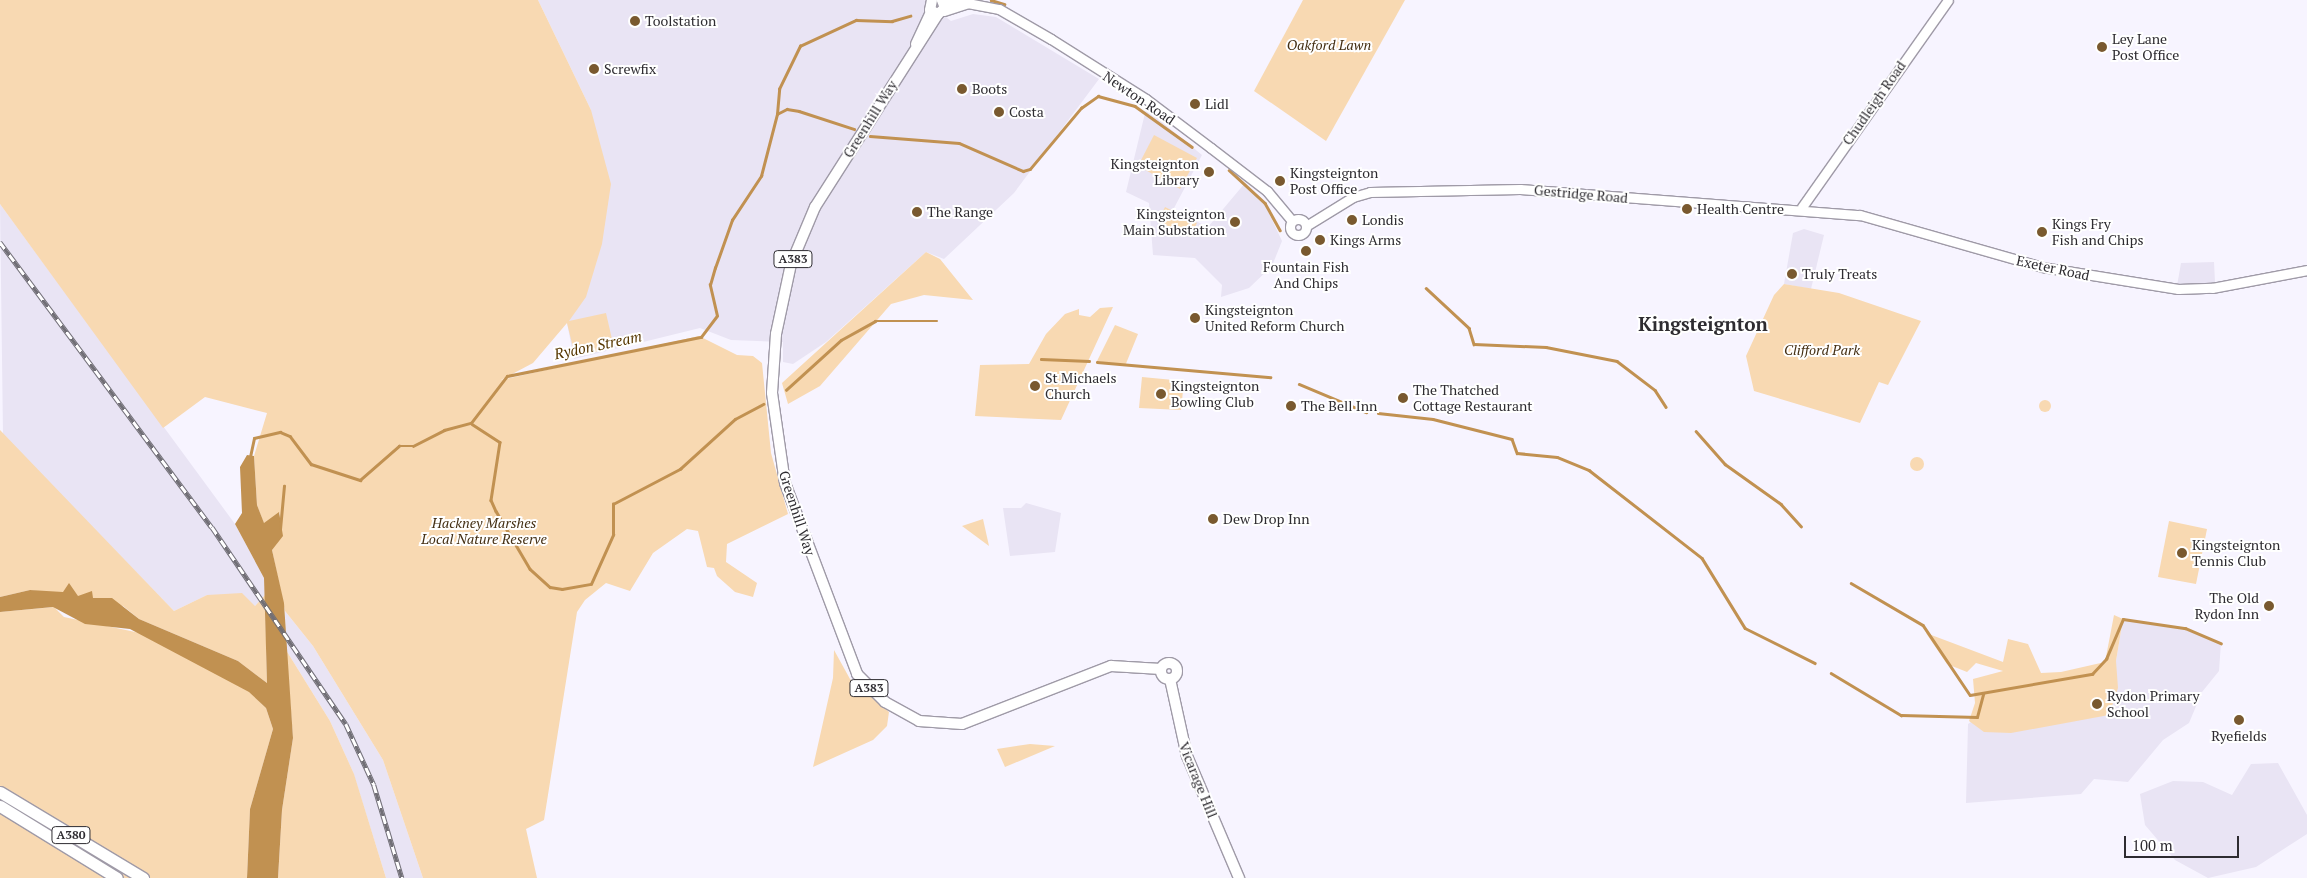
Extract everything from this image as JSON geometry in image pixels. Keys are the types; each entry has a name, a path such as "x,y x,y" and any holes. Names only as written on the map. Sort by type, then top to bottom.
{"highway":[{"name":"A380","path":"0,792 143,878"},
{"name":"A380","path":"0,806 117,878"}],"main road":[{"name":"Chudleigh Road","path":"1802,207 1948,0"},
{"name":"Newton Road","path":"936,5 968,3 1009,14 1146,99 1264,189 1292,221"},
{"name":"Greenhill Way","path":"936,5 915,47 812,214 791,264 774,350 774,429 785,482 844,648 857,674 885,702 934,725 962,724 1000,712 1111,666 1161,669"},
{"name":"Gestridge Road","path":"1306,226 1359,194 1511,188 1695,205 1802,207"},
{"name":"Exeter Road","path":"1802,207 1860,215 2014,260 2143,286 2212,288 2307,270"},
{"path":"1302,220 1306,226 1302,233 1295,234 1292,221 1302,220"},
{"name":"Vicarage Hill","path":"1161,669 1166,664 1175,666 1176,674 1170,679 1187,756 1239,878"}],"shaded area":[{"path":"538,0 924,0 951,21 973,14 996,17 1099,79 1014,193 944,259 926,252 826,342 793,364 783,362 783,342 731,340 700,328 574,359 567,323 591,110"},
{"path":"1146,109 1202,155 1173,210 1208,227 1245,183 1265,205 1282,241 1272,266 1249,288 1221,297 1222,285 1195,258 1153,255 1149,203 1126,192"},
{"path":"0,204 235,524 264,578 265,595 255,606 207,595 174,611 3,435"},
{"path":"1804,229 1824,235 1811,289 1784,284 1793,233"},
{"path":"2214,262 2215,282 2177,286 2181,263"},
{"path":"247,455 254,456 257,505 264,523 279,512 283,536 272,550 284,603 293,738 282,810 278,878 247,878 250,809 273,729 266,708 249,692 130,629 85,624 53,607 0,612 0,597 30,590 63,592 69,583 78,596 92,591 93,598 112,598 139,619 238,661 267,683 264,578 235,524 242,513 240,467"},
{"path":"1026,503 1061,513 1055,552 1010,556 1003,508 1021,508"},
{"path":"285,611 313,646 383,760 423,878 386,878 353,772 330,721 286,650"},
{"name":"Rydon Primary School","path":"2123,619 2185,628 2221,643 2219,671 2202,692 2189,723 2163,740 2128,782 2094,779 2081,794 1966,803 1968,724 2008,696 2116,661"},
{"path":"2278,763 2307,815 2307,834 2256,867 2208,878 2175,860 2145,825 2140,794 2173,781 2203,782 2232,795 2251,764"}],"green space":[{"name":"Hackney Marshes Local Nature Reserve","path":"0,0 538,0 591,110 611,184 602,244 586,297 569,321 606,313 614,348 575,356 567,323 533,363 501,380 699,336 737,355 753,356 762,363 771,453 788,514 727,544 726,562 757,583 753,597 735,592 717,576 714,568 707,567 698,531 687,529 653,553 630,591 606,583 585,600 577,612 544,820 526,829 537,878 423,878 383,760 313,646 285,611 272,550 280,513 264,524 257,505 254,456 267,413 205,397 163,428 0,204"},
{"name":"Oakford Lawn","path":"1303,0 1405,0 1326,141 1254,91"},
{"path":"1154,135 1197,158 1180,189 1138,166"},
{"path":"1165,207 1197,223 1190,237 1158,221"},
{"path":"926,252 940,259 973,300 924,295 891,304 820,386 788,404 782,383"},
{"name":"Clifford Park","path":"1784,284 1839,293 1921,321 1888,385 1879,382 1860,423 1754,391 1746,356 1774,295"},
{"path":"1113,307 1061,420 975,416 980,365 1029,364 1046,334 1065,314 1079,309 1079,315 1090,317 1100,308"},
{"path":"1115,325 1138,334 1125,366 1097,361"},
{"name":"Kingsteignton Bowling Club","path":"1142,377 1184,381 1181,410 1139,408"},
{"path":"2043,400 2047,400 2051,406 2047,412 2043,412 2039,408 2039,404"},
{"path":"0,430 174,611 207,595 242,593 255,606 265,595 267,683 238,661 139,619 123,606 30,590 0,597"},
{"path":"1914,457 1920,457 1924,464 1920,471 1914,471 1910,467 1910,461"},
{"path":"983,519 989,546 962,526"},
{"name":"Kingsteignton Tennis Club","path":"2169,521 2207,529 2196,584 2158,577"},
{"path":"54,607 64,617 140,633 249,691 266,708 273,729 250,809 247,878 0,878 0,612"},
{"path":"2114,615 2123,619 2116,661 2118,688 2109,715 2011,733 1984,732 1969,721 1975,703 1973,679 2003,671 1976,663 1967,672 1947,664 1926,633 2003,662 2008,639 2028,644 2041,673 2061,672 2105,662"},
{"path":"286,650 330,721 354,774 386,878 278,878 282,810 293,738"},
{"path":"834,650 850,679 889,712 887,726 873,740 813,767 833,678"},
{"path":"1030,744 1055,746 1005,767 997,749"}],"waterway":[{"path":"991,0 1004,4"},
{"path":"777,114 779,89 800,46 856,20 892,21 910,16"},
{"name":"Rydon Stream","path":"870,136 959,143 1023,171 1030,169 1081,108 1098,96 1135,106 1192,147"},
{"name":"Rydon Stream","path":"250,457 254,438 280,432 290,436 311,464 360,480 399,446 413,446 444,430 471,423 507,376 701,337 717,316 710,285 715,268 732,220 761,176 777,114 787,109 799,111 854,129"},
{"path":"1229,170 1265,203 1280,230"},
{"path":"1426,288 1469,328 1474,344 1546,347 1617,361 1655,390 1666,407"},
{"path":"786,390 841,340 875,321 937,321"},
{"path":"1041,359 1089,361"},
{"path":"1097,362 1270,377"},
{"path":"1299,384 1366,412"},
{"path":"472,424 500,442 491,500 496,511 530,569 550,587 562,589 591,584 613,535 613,504 680,469 735,419 763,404"},
{"path":"1378,413 1433,419 1512,439 1517,453 1557,457 1589,470 1702,558 1745,628 1815,663"},
{"path":"1696,431 1725,464 1781,504 1801,526"},
{"path":"280,529 284,486"},
{"path":"1851,583 1923,625 1970,695 2092,674 2106,659 2123,619 2185,628 2221,643"},
{"path":"1831,673 1901,715 1977,717 1983,694"}],"railway":[{"path":"0,242 212,527 346,724 374,785 402,878"}],"place":[{"name":"Toolstation","path":"635,21"},
{"name":"Ley Lane Post Office","path":"2102,47"},
{"name":"Screwfix","path":"594,69"},
{"name":"Boots","path":"962,89"},
{"name":"Lidl","path":"1195,104"},
{"name":"Costa","path":"999,112"},
{"name":"Kingsteignton Library","path":"1209,172"},
{"name":"Kingsteignton Post Office","path":"1280,181"},
{"name":"Health Centre","path":"1687,209"},
{"name":"The Range","path":"917,212"},
{"name":"Londis","path":"1352,220"},
{"name":"Kingsteignton Main Substation","path":"1235,222"},
{"name":"Kings Fry Fish and Chips","path":"2042,232"},
{"name":"Kings Arms","path":"1320,240"},
{"name":"Fountain Fish And Chips","path":"1306,251"},
{"name":"Truly Treats","path":"1792,274"},
{"name":"Kingsteignton United Reform Church","path":"1195,318"},
{"name":"St Michaels Church","path":"1035,386"},
{"name":"Kingsteignton Bowling Club","path":"1161,394"},
{"name":"The Thatched Cottage Restaurant","path":"1403,398"},
{"name":"The Bell Inn","path":"1291,406"},
{"name":"Dew Drop Inn","path":"1213,519"},
{"name":"Kingsteignton Tennis Club","path":"2182,553"},
{"name":"The Old Rydon Inn","path":"2269,606"},
{"name":"Rydon Primary School","path":"2097,704"},
{"name":"Ryefields","path":"2239,720"}],"district":[{"name":"Kingsteignton","path":"1703,324"}]}
